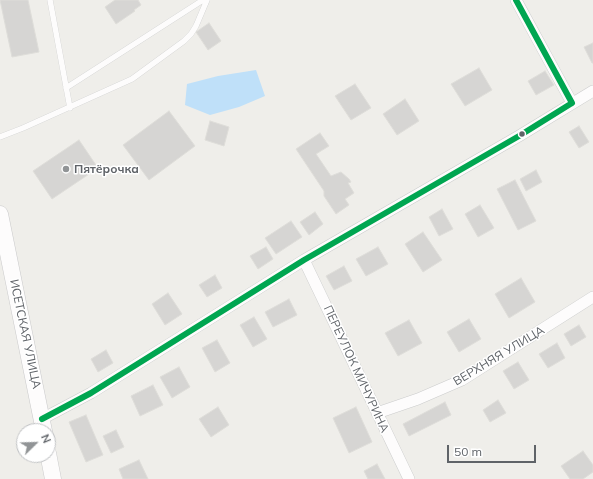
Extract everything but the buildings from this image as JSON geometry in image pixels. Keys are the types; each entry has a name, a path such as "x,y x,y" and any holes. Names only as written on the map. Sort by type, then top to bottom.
{"main road":[{"name":"ИСЕТСКАЯ УЛИЦА","path":"0,214 43,423"},
{"path":"50,463 53,479"}],"street":[{"path":"516,0 572,103"},
{"path":"46,423 91,393 304,260 519,136 593,91"},
{"name":"ПЕРЕУЛОК МИЧУРИНА","path":"304,260 409,479"},
{"name":"ВЕРХНЯЯ УЛИЦА","path":"377,413 418,399 462,380 593,296"}],"lane":[{"path":"50,0 70,108"},
{"path":"66,88 203,0"},
{"path":"0,137 70,108 132,79 192,34 207,0"}],"water":[{"path":"256,70 265,96 239,107 210,115 185,105 187,84 218,76"}],"transit line":[{"path":"516,0 572,103"},
{"path":"42,419 91,393 304,260 519,136 572,103"}],"place":[{"name":"Пятёрочка","path":"66,169"}]}
